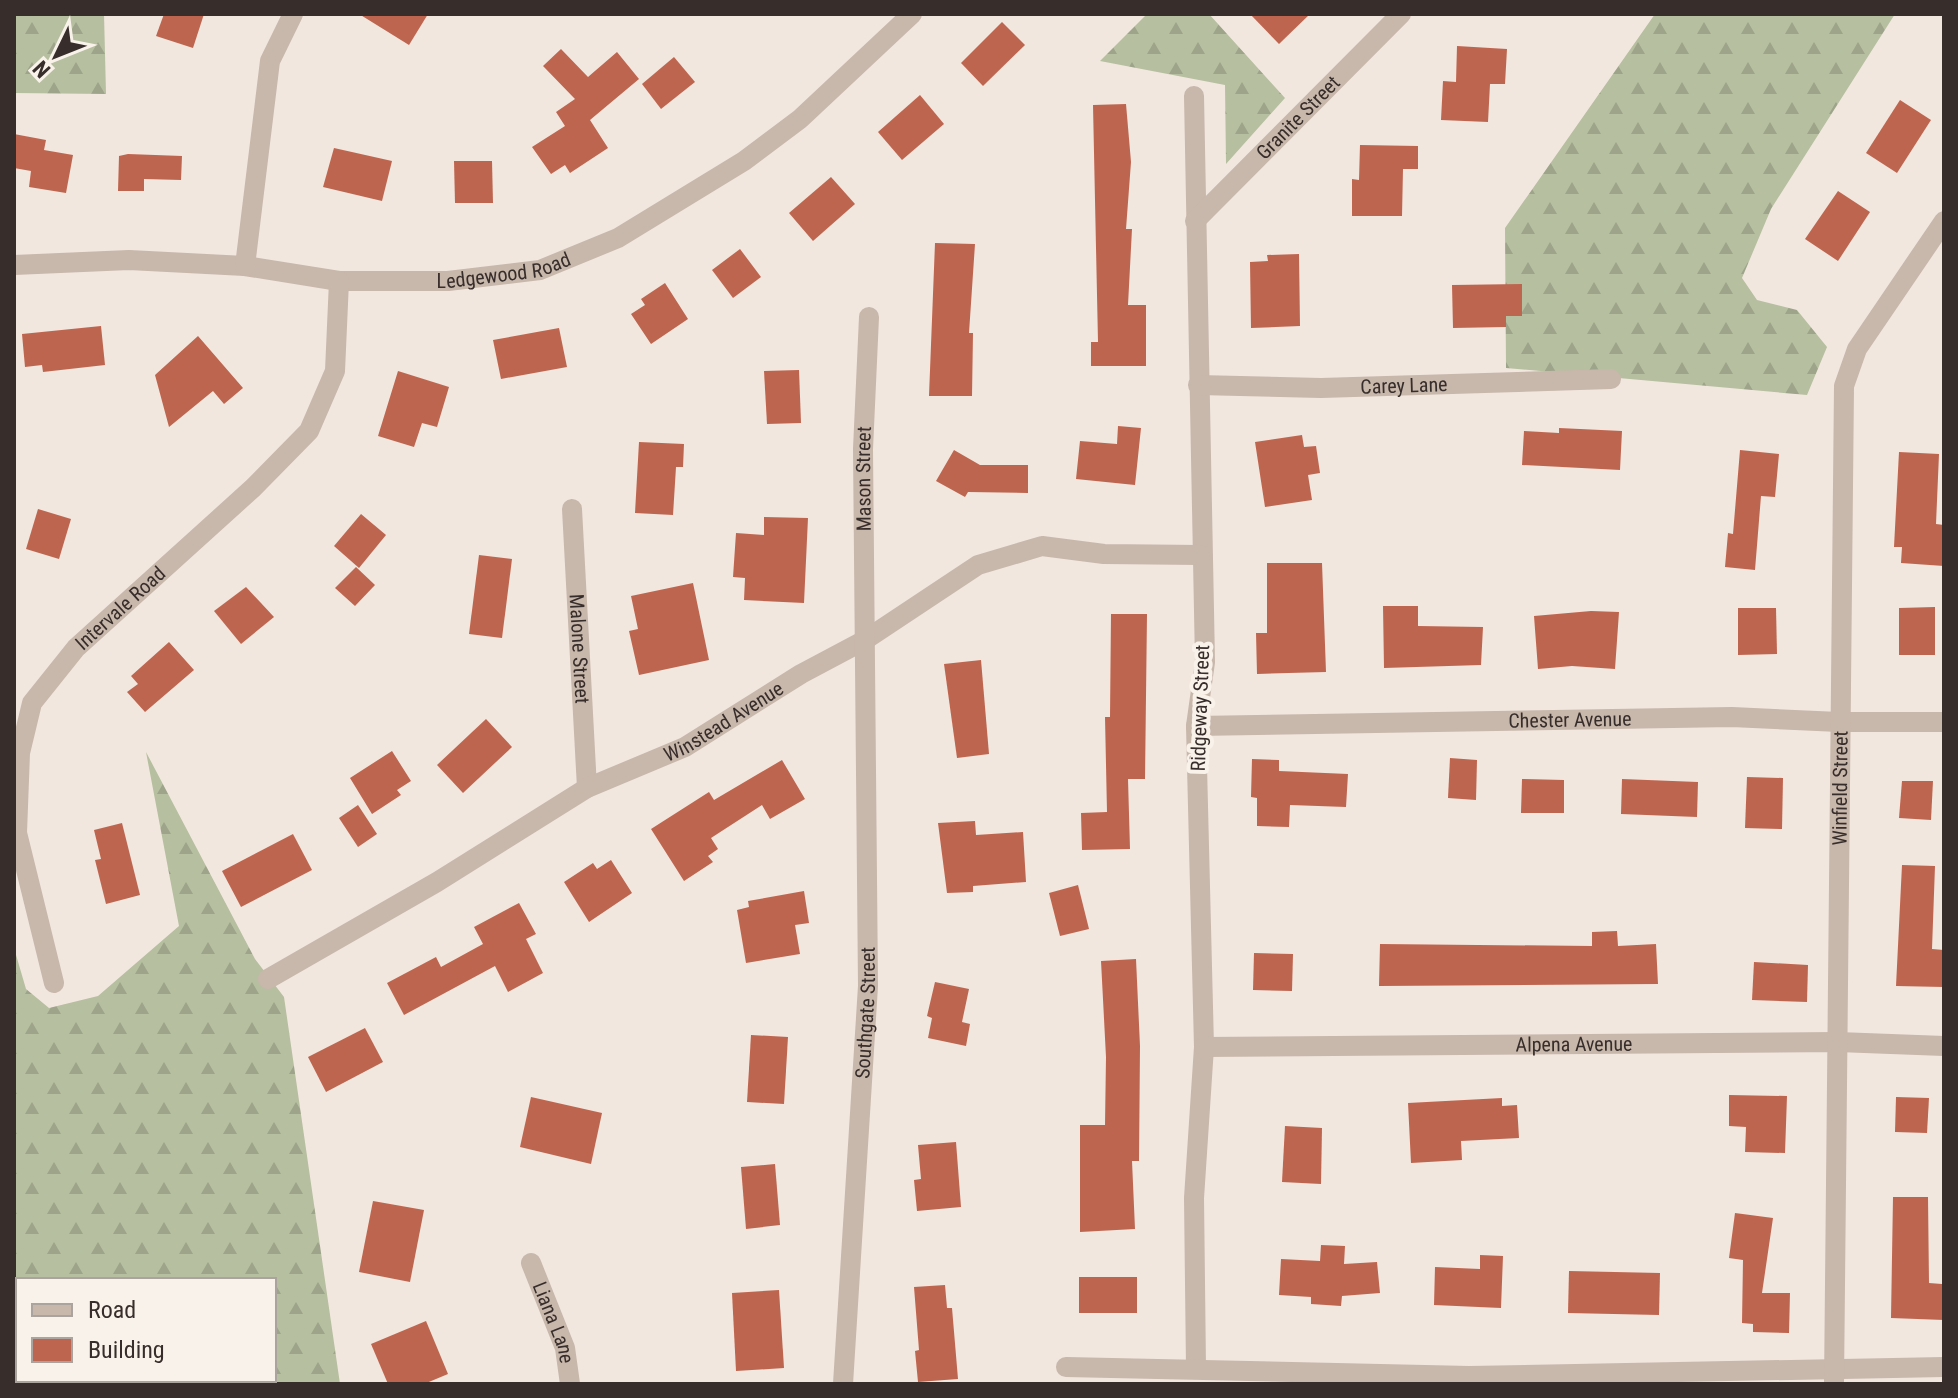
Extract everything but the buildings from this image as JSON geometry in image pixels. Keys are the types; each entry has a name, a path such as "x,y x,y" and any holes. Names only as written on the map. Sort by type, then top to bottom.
{"street":[{"path":"245,266 270,61 293,14"},
{"name":"Ledgewood Road","path":"14,265 129,260 245,266 339,281 448,281 540,270 618,238 744,161 800,119 912,14"},
{"name":"Granite Street","path":"1195,221 1401,14"},
{"name":"Ridgeway Street","path":"1194,96 1200,555 1205,662 1196,726 1204,1047 1194,1198 1196,1368"},
{"name":"Winfield Street","path":"1834,1375 1844,386 1863,338 1944,221"},
{"name":"Intervale Road","path":"54,983 17,833 20,753 32,703 76,648 253,488 309,431 335,371 339,281"},
{"name":"Mason Street","path":"865,640 863,449 869,317"},
{"name":"Carey Lane","path":"1198,385 1321,388 1611,379"},
{"name":"Malone Street","path":"572,509 587,788"},
{"name":"Winstead Avenue","path":"268,979 437,882 587,788 685,747 801,674 865,640 978,565 1042,546 1104,554 1200,555"},
{"name":"Southgate Street","path":"843,1384 868,986 865,640"},
{"name":"Chester Avenue","path":"1196,726 1732,717 1839,722 1944,722"},
{"name":"Alpena Avenue","path":"1204,1047 1838,1042 1944,1046"},
{"name":"Liana Lane","path":"531,1263 565,1348 570,1384"},
{"path":"1066,1367 1196,1368 1469,1380 1834,1375 1944,1367"}],"green space":[{"path":"14,14 104,14 106,94 14,93"},
{"path":"1147,14 1209,14 1285,98 1226,164 1225,85 1100,61"},
{"path":"1655,14 1895,14 1771,209 1742,278 1757,300 1797,310 1827,347 1807,395 1506,368 1505,228"},
{"path":"146,752 255,959 284,997 340,1384 14,1384 14,948 26,989 49,1008 98,996 179,926"}]}
